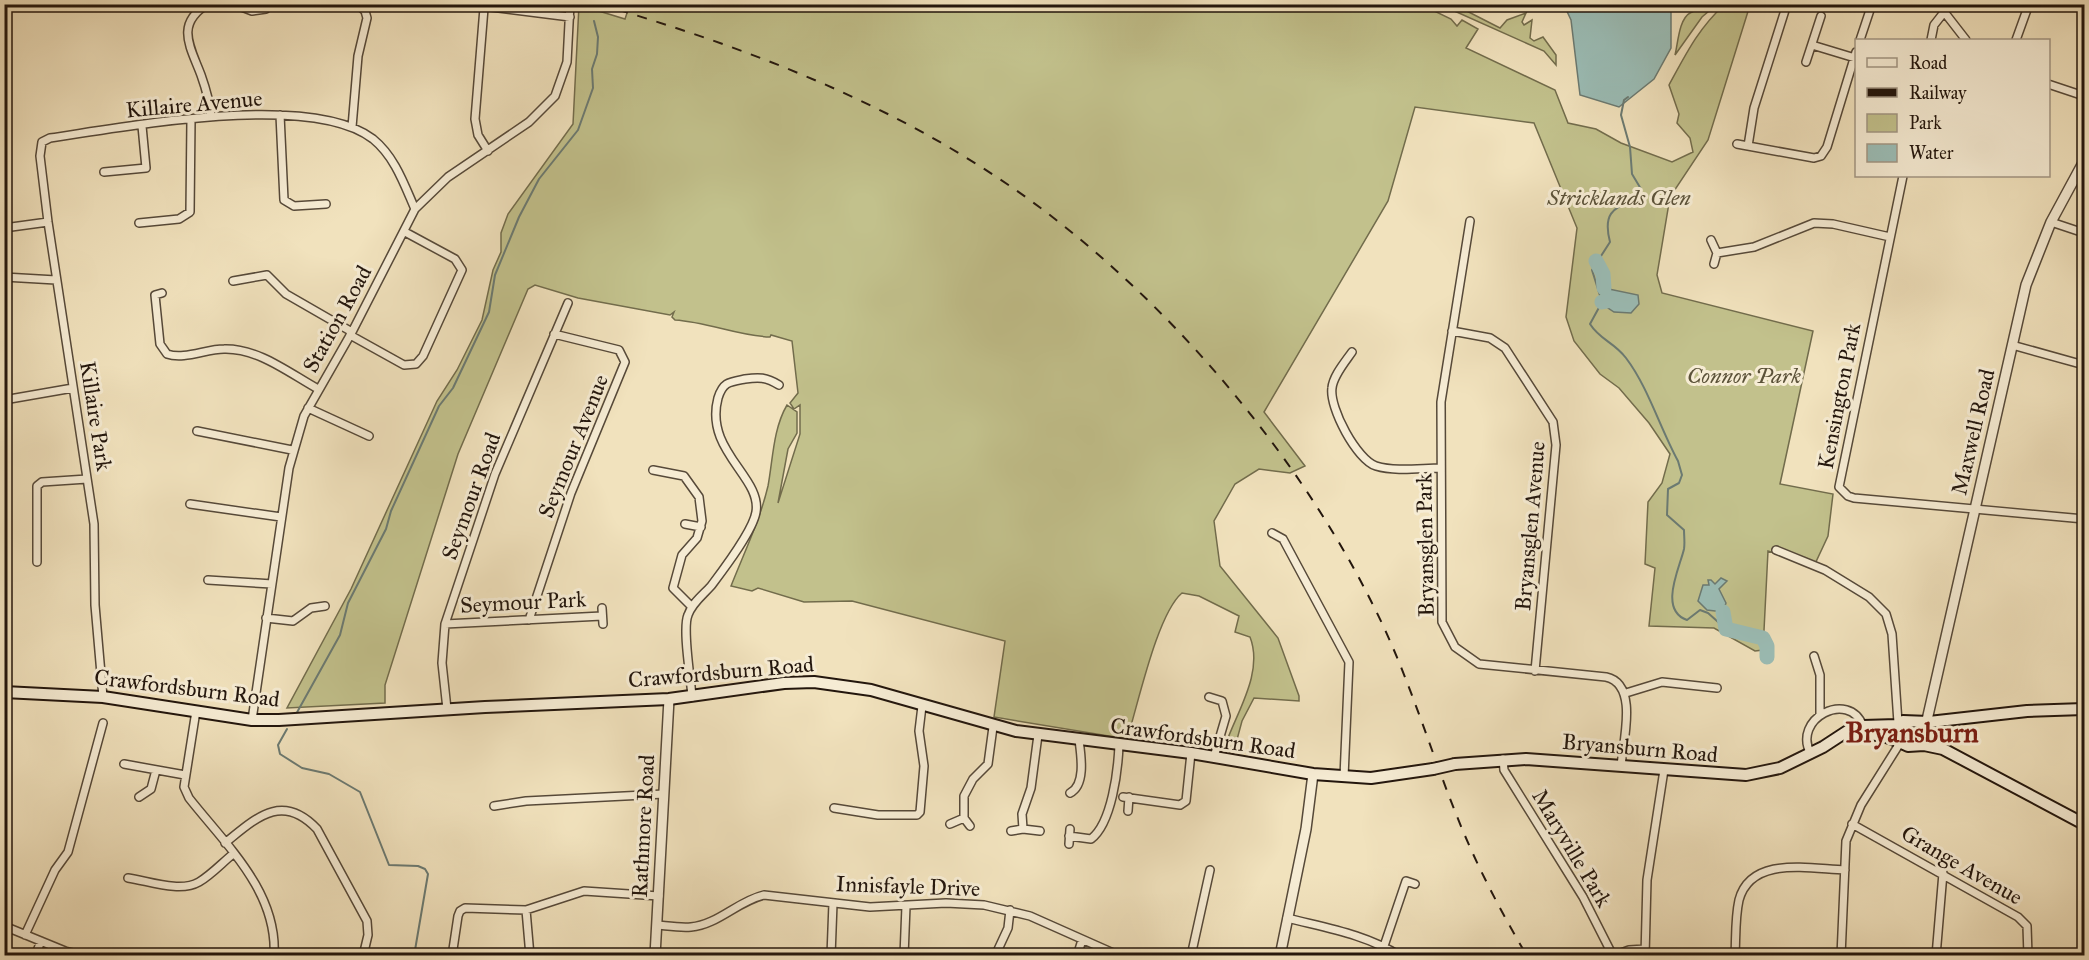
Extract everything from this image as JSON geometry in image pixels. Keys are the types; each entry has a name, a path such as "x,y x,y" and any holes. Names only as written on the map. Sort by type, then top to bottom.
{"main road":[{"name":"Crawfordsburn Road","path":"4,692 103,697 252,720 669,699 784,683 814,682 871,690 993,727 1038,735 1191,753 1313,774 1344,777 1396,776 1433,769"},
{"path":"1924,745 1930,728 1948,718 2027,711 2085,709"},
{"path":"1898,724 1898,742"},
{"name":"Bryansburn Road","path":"1433,769 1455,764 1503,759 1746,775 1780,768 1811,754 1850,730 1863,726 1898,724 1930,728"},
{"path":"1930,728 1943,748 2085,824"},
{"name":"Bryansburn Road","path":"1836,740 1866,733 1883,735 1908,746 1924,745 1943,748"}],"street":[{"path":"208,4 193,17 187,39 208,98 211,117"},
{"path":"234,4 252,11 266,9"},
{"name":"Station Road","path":"252,720 292,450 308,408 351,333 415,209 448,177 529,122 555,96 566,71 570,4"},
{"path":"1748,146 1754,108 1787,4"},
{"path":"1860,39 1872,4"},
{"path":"1938,4 1965,39"},
{"path":"2016,39 2029,4"},
{"path":"331,5 358,5 363,9 367,18 358,56 352,127"},
{"path":"363,9 376,5"},
{"path":"488,151 478,135 475,119 483,6 570,17"},
{"path":"1930,39 1934,25 1945,11"},
{"path":"1806,62 1821,16"},
{"path":"1812,45 1855,55"},
{"path":"1737,144 1814,158 1821,156 1827,147 1855,58"},
{"path":"2050,84 2085,96"},
{"name":"Killaire Avenue","path":"42,142 50,138 244,114 319,119 352,127 367,135 387,153 396,165 415,209"},
{"path":"280,115 284,200 294,206 326,204"},
{"path":"139,223 179,219 190,212 188,158 192,137 191,120"},
{"path":"104,172 146,168 142,126"},
{"name":"Killaire Park","path":"42,142 40,156 48,222 95,540 96,605 103,697"},
{"name":"Maxwell Road","path":"1930,728 1975,508 2026,285 2051,222 2085,161"},
{"name":"Kensington Park","path":"1903,177 1839,487 1848,496 1854,498 1975,508"},
{"name":"Bryansglen Park","path":"1470,221 1441,402 1441,608 1447,635 1460,653 1479,664 1610,678 1622,686 1626,693"},
{"path":"4,228 48,222"},
{"path":"2051,222 2085,233"},
{"path":"1717,253 1761,245 1814,223 1833,224 1890,237"},
{"path":"233,281 261,274 267,275 286,294 351,333 404,364 416,364 423,356 462,270 455,259 405,232"},
{"path":"1711,240 1717,253 1714,264"},
{"path":"4,277 56,280"},
{"path":"162,293 155,296 160,344 167,354 178,356 225,348 242,350 264,358 318,389"},
{"name":"Seymour Road","path":"447,709 442,663 445,624 495,474 568,303"},
{"name":"Bryansglen Avenue","path":"1452,332 1484,336 1505,348 1555,427 1556,445 1535,671"},
{"name":"Seymour Avenue","path":"529,620 571,493 625,362 619,350 554,334"},
{"path":"2012,345 2085,365"},
{"path":"1352,352 1332,383 1331,394 1358,453 1370,463 1380,467 1442,468"},
{"path":"692,697 686,629 692,607 724,567 752,523 756,509 754,493 730,459 719,432 717,403 721,388 730,381 762,377 779,385"},
{"path":"4,400 73,388"},
{"path":"308,408 369,436"},
{"path":"197,431 292,450"},
{"path":"653,470 681,475 692,486 702,505 701,527 697,538 682,555 673,585 676,593 692,607"},
{"path":"37,562 38,484 87,479"},
{"path":"190,504 281,517"},
{"path":"1975,508 2085,519"},
{"path":"685,524 701,527"},
{"path":"1272,533 1283,539 1349,662 1344,777"},
{"path":"1776,550 1825,570 1869,597 1886,614 1892,634 1898,724"},
{"path":"208,580 272,584"},
{"path":"266,618 293,621 311,608 325,606"},
{"name":"Seymour Park","path":"445,624 602,616"},
{"path":"1814,656 1820,675 1818,686 1821,698 1820,715"},
{"path":"1621,766 1626,693 1662,682 1717,688"},
{"path":"1209,697 1222,701 1226,711 1214,757"},
{"path":"1821,698 1829,706 1856,713 1863,726"},
{"name":"Rathmore Road","path":"655,956 669,699"},
{"path":"834,808 878,815 917,815 920,812 924,766 919,731 922,706"},
{"path":"1811,754 1806,742 1806,732 1810,724 1820,715 1836,708"},
{"path":"195,711 184,787 189,798 255,882 266,901 275,938 273,956"},
{"path":"25,934 55,870 68,852 103,723"},
{"path":"970,826 964,818 964,796 973,778 988,764 993,727"},
{"path":"1023,829 1022,814 1032,788 1038,735"},
{"path":"1070,794 1079,783 1079,740"},
{"path":"1841,956 1846,841 1852,824 1898,742"},
{"path":"1070,836 1091,839 1100,832 1110,802 1119,745"},
{"path":"1128,810 1126,797 1180,805 1186,801 1191,753"},
{"name":"Maryville Park","path":"1503,759 1504,770 1583,897 1613,956"},
{"path":"124,764 184,775"},
{"path":"140,796 151,789 156,770"},
{"path":"1613,956 1629,950 1645,952 1647,880 1664,770"},
{"path":"1280,956 1306,830 1313,774"},
{"path":"494,806 526,801 664,794"},
{"path":"225,843 266,812 293,812 309,821 317,829 367,921 368,935 363,956"},
{"path":"950,824 964,818"},
{"name":"Grange Avenue","path":"1852,824 2019,917 2027,926 2028,956"},
{"path":"1011,831 1023,829 1040,831"},
{"path":"128,878 177,886 191,885 200,882 233,854"},
{"path":"1735,956 1737,912 1740,897 1747,883 1760,873 1776,867 1845,870"},
{"path":"1191,956 1210,870"},
{"path":"1936,956 1943,873"},
{"path":"1384,946 1406,881 1415,884"},
{"path":"452,956 460,911 471,908 526,910 584,891 659,896"},
{"name":"Innisfayle Drive","path":"657,925 692,927 714,919 748,898 764,895 870,907 955,903 1010,910 1030,916 1120,956"},
{"path":"831,956 833,903"},
{"path":"904,956 906,906"},
{"path":"526,910 530,956"},
{"path":"995,956 1008,928 1010,910"},
{"path":"1287,918 1350,933 1384,946 1400,956"},
{"path":"4,926 65,951 86,956"},
{"path":"1077,956 1082,940"},
{"path":"35,956 41,941"}],"green space":[{"path":"630,4 1422,5 1451,19 1457,26 1462,20 1478,29 1466,48 1555,90 1568,123 1596,129 1621,143 1672,162 1693,152 1690,138 1677,123 1679,114 1669,85 1700,33 1724,5 1750,5 1708,140 1670,197 1657,275 1662,293 1813,331 1780,484 1833,494 1828,536 1814,566 1768,551 1763,650 1755,651 1714,628 1649,626 1655,568 1645,564 1648,502 1662,483 1670,454 1649,423 1619,388 1600,374 1574,341 1566,317 1577,228 1534,123 1415,107 1388,201 1264,412 1305,466 1290,473 1259,469 1235,484 1214,521 1220,566 1278,638 1299,696 1299,701 1254,698 1242,721 1235,747 1225,746 1251,679 1254,665 1250,637 1235,632 1239,616 1199,596 1182,593 1164,620 1149,661 1127,739 994,717 1005,641 852,601 804,602 758,588 752,591 731,586 765,499 776,434 787,405 797,412 797,433 788,449 778,503 800,434 800,405 794,409 790,403 798,393 792,341 771,335 770,337 758,336 675,320 672,317 674,312 670,315 578,298 535,285 528,289 458,454 385,685 385,703 287,708 351,589 437,401 457,370 482,320 493,270 501,252 501,233 508,214 573,124 579,5 625,19"},
{"path":"1441,5 1455,5 1500,28 1507,20 1526,13 1522,22 1524,25 1532,20 1530,38 1534,41 1543,37 1556,55 1556,65 1544,51"},
{"path":"1708,5 1716,5 1702,17 1675,55 1683,20 1690,13"}],"water":[{"path":"1564,5 1697,5 1671,9 1671,48 1654,79 1619,107 1580,95 1571,20"},
{"path":"1604,288 1638,295 1639,304 1631,313 1614,312 1608,308"},
{"path":"1721,578 1727,581 1719,589 1726,603 1723,612 1707,610 1698,601 1703,585 1709,585 1708,580 1715,584"}],"waterway":[{"path":"295,716 340,635 348,603 386,529 391,511 439,406 453,388 489,312 495,275 519,217 539,179 578,130 593,88 592,69 597,54 598,37 594,21"},
{"path":"1628,97 1624,100 1621,115 1630,147 1632,174 1641,189 1637,198 1615,209 1609,219 1610,242 1592,270 1602,302 1590,324 1598,334 1617,348 1634,369 1678,461 1682,475 1679,483 1668,489 1667,515 1684,530 1684,549 1673,588 1674,607 1678,615 1687,620 1700,610 1708,613 1726,629"},
{"path":"1596,261 1603,274 1604,288"},
{"path":"1602,302 1607,301"},
{"path":"1723,612 1726,629 1763,638 1767,646 1767,657"},
{"path":"287,729 278,745 280,754 302,768 329,774 360,792 389,865 418,866 425,869 428,874 414,956"}],"railway":[{"path":"599,4 697,35 794,71 934,138 1037,206 1095,252 1151,303 1204,358 1253,417 1298,478 1338,540 1386,631 1470,847 1527,956"}],"district":[{"name":"Bryansburn","path":"1912,732"}],"park label":[{"name":"Stricklands Glen","path":"1619,197"},
{"name":"Connor Park","path":"1744,375"}]}
